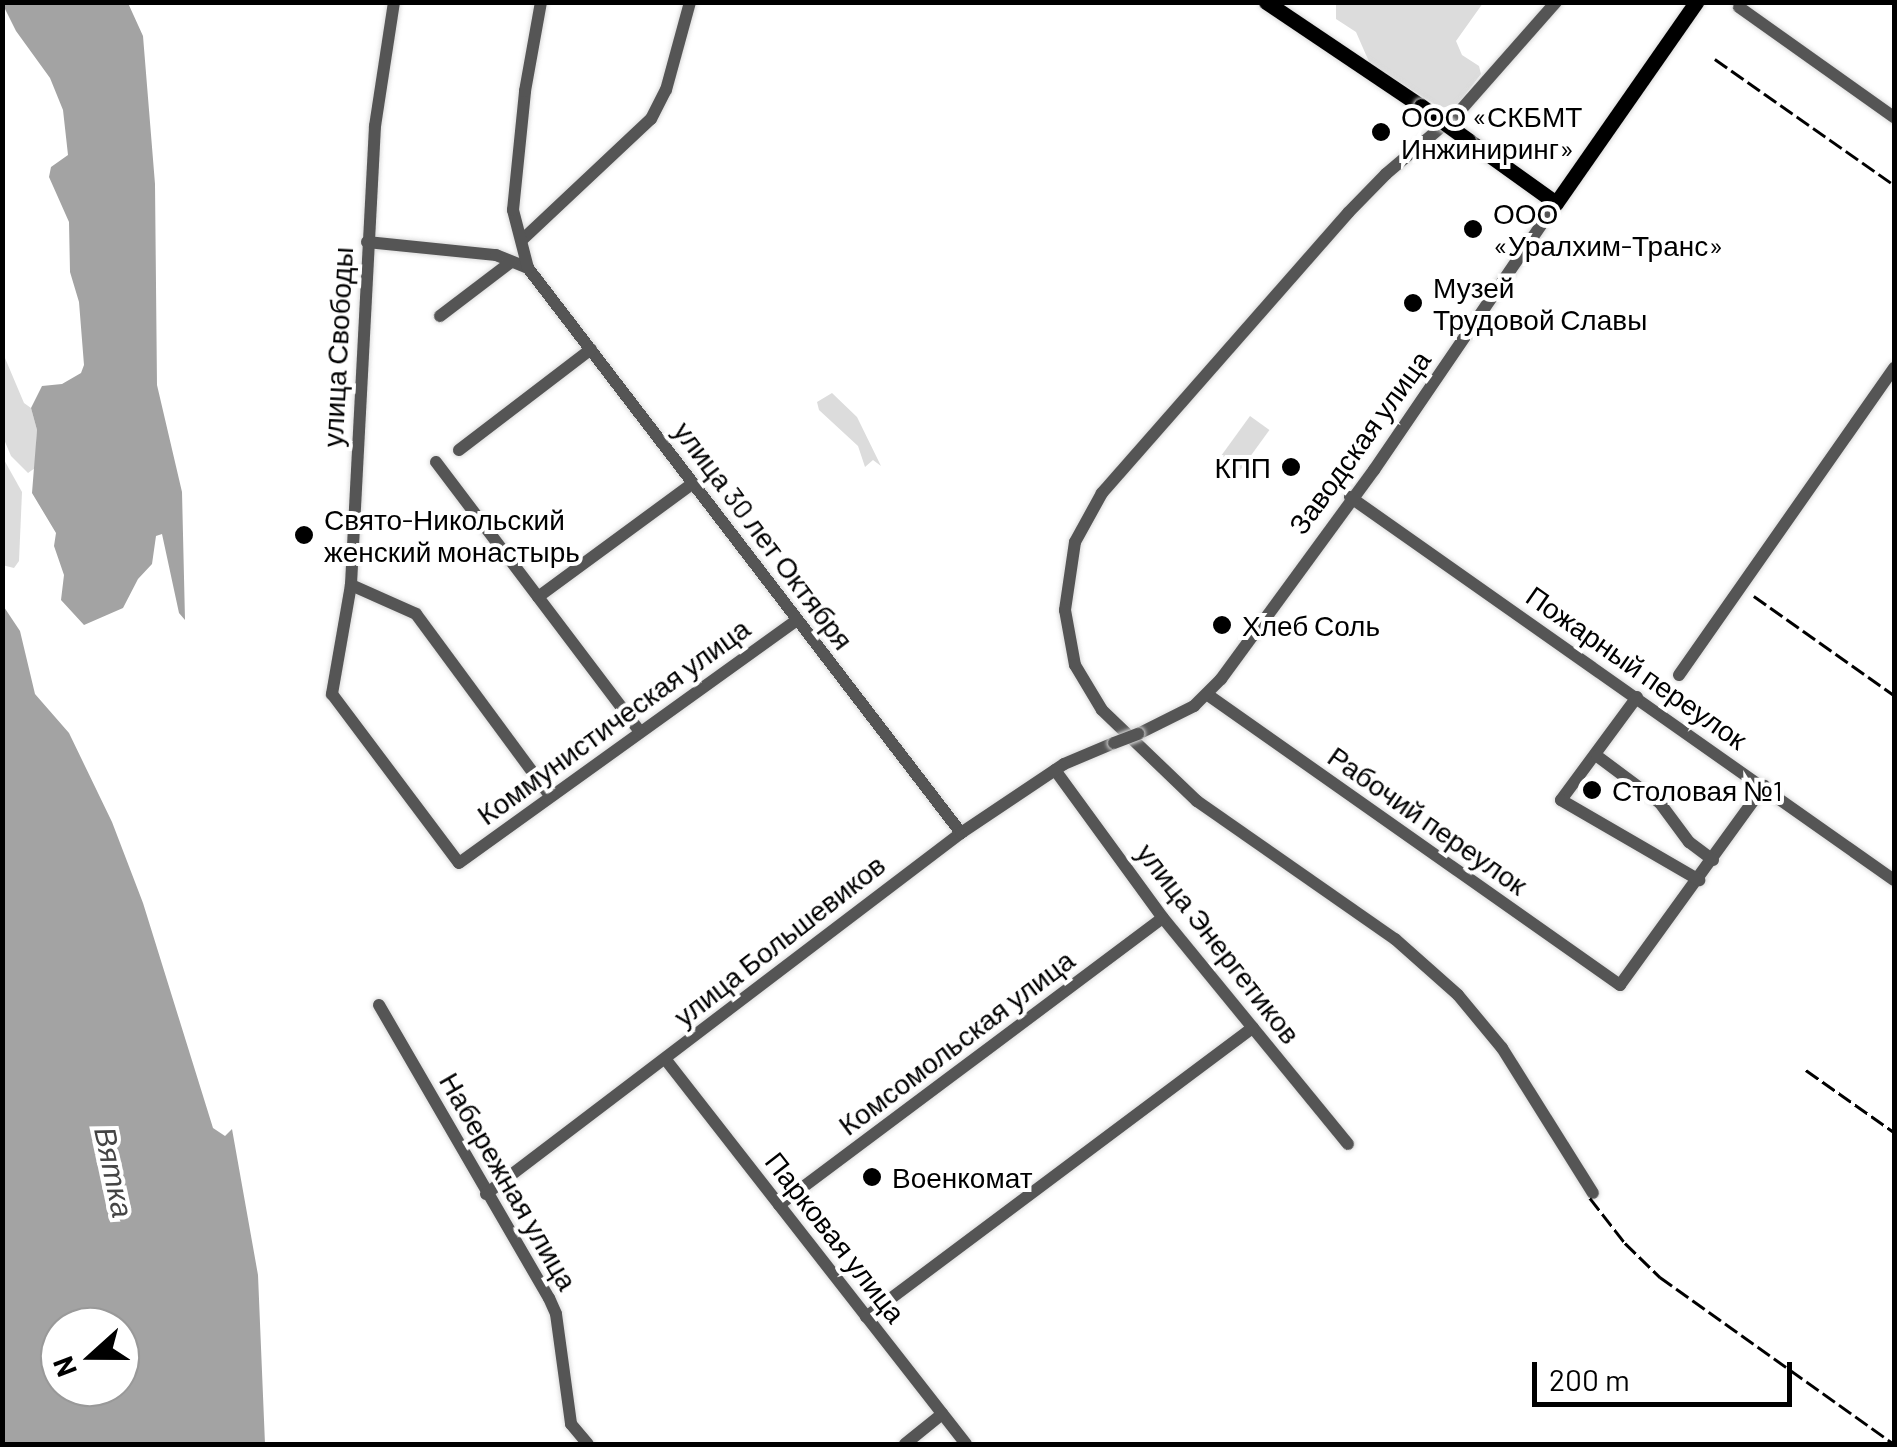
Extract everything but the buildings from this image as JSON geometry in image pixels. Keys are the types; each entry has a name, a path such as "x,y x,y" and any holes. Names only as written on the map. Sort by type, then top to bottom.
{"main road":[{"path":"1266,2 1421,106 1556,204"},
{"name":"Заводская улица","path":"1556,204 1696,2"}],"street":[{"name":"улица Свободы","path":"394,2 375,126 351,586 332,694 459,863"},
{"path":"367,242 496,255 528,268 524,240 513,210 525,91 541,2"},
{"path":"524,240 651,120 666,90 690,2"},
{"path":"1556,2 1459,112 1386,174 1348,213 1102,494 1075,542 1064,610 1075,665 1102,710 1197,801 1395,939 1450,988 1507,1056 1593,1193"},
{"path":"1739,7 1894,117"},
{"name":"Заводская улица","path":"1114,743 1180,715 1208,695 1350,497 1374,470 1556,204"},
{"path":"440,316 510,262"},
{"name":"улица 30 лет Октября","path":"528,268 961,833"},
{"path":"459,450 591,350"},
{"path":"1679,675 1893,373"},
{"path":"436,462 640,732"},
{"path":"538,597 694,484"},
{"name":"Пожарный переулок","path":"1350,497 1894,880"},
{"path":"351,586 416,614 550,796"},
{"name":"Коммунистическая улица","path":"459,863 797,620"},
{"name":"Рабочий переулок","path":"1208,695 1620,985 1699,880"},
{"path":"1637,697 1561,800 1699,880 1764,786"},
{"name":"улица Большевиков","path":"486,1194 961,833 1055,770 1114,743"},
{"path":"1596,756 1660,803 1690,842 1713,860"},
{"name":"улица Энергетиков","path":"1055,770 1162,918 1348,1144"},
{"name":"Комсомольская улица","path":"779,1205 1162,918"},
{"name":"Набережная улица","path":"379,1005 550,1298 556,1314 570,1424 588,1444"},
{"path":"866,1317 1254,1028"},
{"name":"Парковая улица","path":"666,1060 966,1444"},
{"path":"905,1444 942,1414"}],"shaded area":[{"path":"1336,3 1483,3 1456,41 1462,55 1479,66 1481,74 1458,104 1441,108 1370,64 1356,32 1336,19"},
{"path":"2,351 24,403 31,408 37,430 35,468 28,473 11,456 3,437"},
{"path":"832,393 857,417 881,466 873,460 865,467 858,446 819,410 817,402"},
{"path":"1250,416 1269,430 1241,470 1221,456"},
{"path":"3,458 22,492 19,561 14,568 2,565"}],"water":[{"path":"2,3 128,3 143,36 155,184 157,385 182,492 185,620 179,613 162,534 156,536 152,564 138,579 123,608 84,625 61,600 64,575 54,546 56,533 32,493 37,430 31,408 42,386 62,384 81,373 84,365 79,302 70,272 69,222 49,177 51,167 68,155 63,110 50,78 16,31"},
{"name":"Вятка","path":"2,604 20,631 35,694 69,733 112,822 143,903 213,1128 225,1136 232,1129 258,1275 265,1444 3,1444"}],"railway":[{"path":"1715,59 1894,185"},
{"path":"1754,596 1894,695"},
{"path":"1806,1070 1894,1132"},
{"path":"1590,1198 1625,1243 1660,1277 1894,1444"}],"place":[{"name":"ООО «СКБМТ Инжиниринг»","path":"1381,132"},
{"name":"ООО «Уралхим-Транс»","path":"1473,229"},
{"name":"Музей Трудовой Славы","path":"1413,303"},
{"name":"КПП","path":"1291,467"},
{"name":"Свято-Никольский женский монастырь","path":"304,535"},
{"name":"Хлеб Соль","path":"1222,625"},
{"name":"Столовая №1","path":"1592,790"},
{"name":"Военкомат","path":"872,1177"}]}
